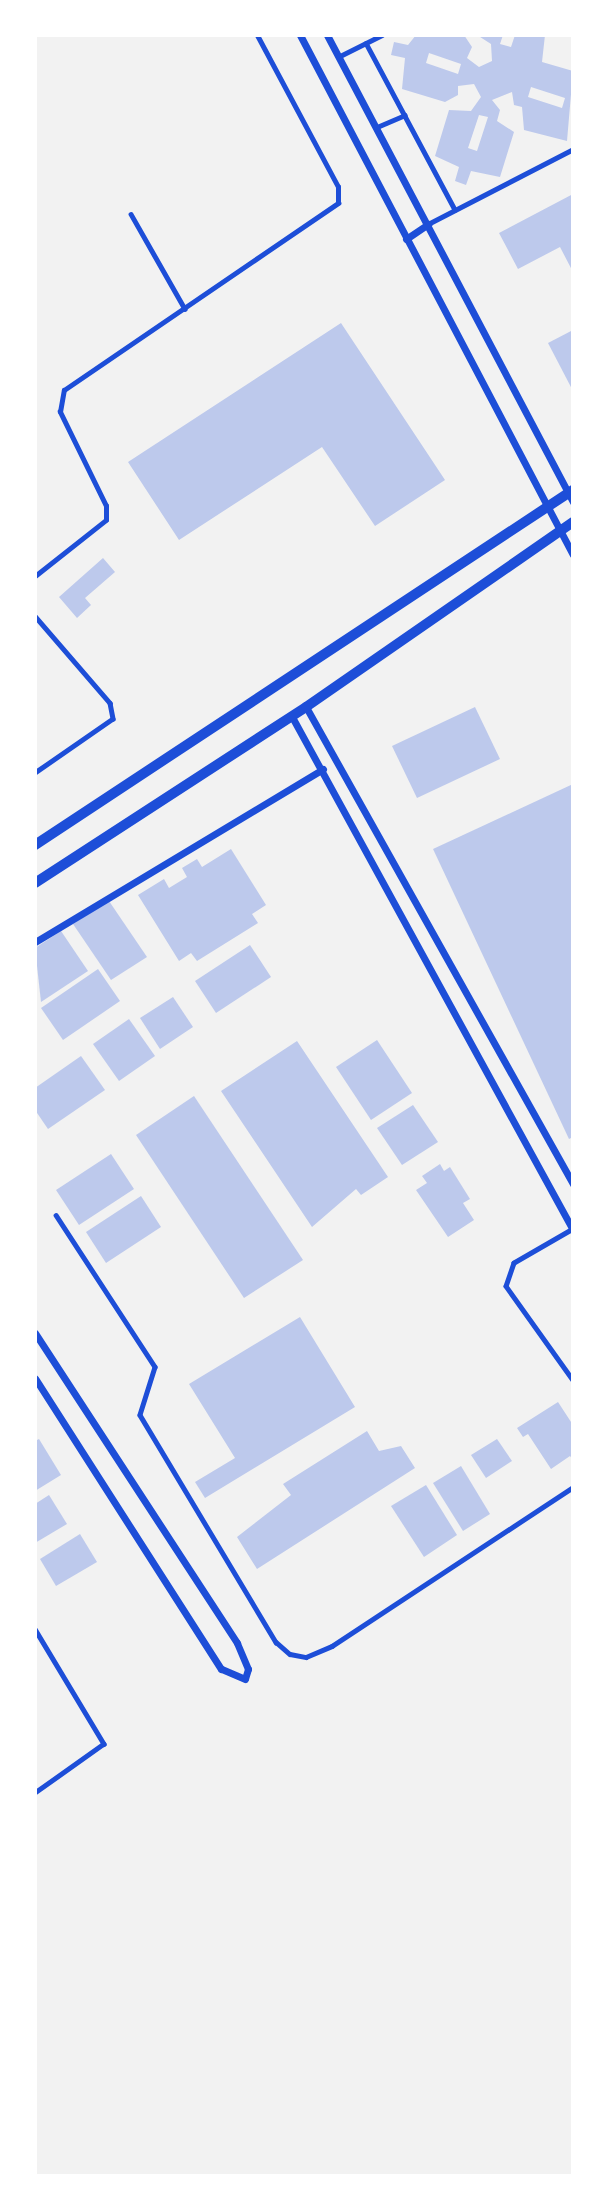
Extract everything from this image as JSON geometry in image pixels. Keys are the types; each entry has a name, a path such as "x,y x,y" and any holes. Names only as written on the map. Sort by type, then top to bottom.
{"street":[{"path":"300,35 573,555"},
{"path":"35,845 546,507 571,495 327,35"},
{"path":"406,239 428,224"},
{"path":"35,883 306,707 573,522"},
{"path":"306,707 573,1184"},
{"path":"291,715 323,769 573,1230"},
{"path":"35,943 323,769"},
{"path":"35,1333 237,1643 248,1669 245,1679 221,1669 35,1378"}],"lane":[{"path":"35,576 106,520 106,506 60,412 64,390 338,203 338,187 257,35"},
{"path":"340,56 382,35"},
{"path":"366,43 455,210"},
{"path":"377,127 405,115"},
{"path":"428,224 573,149"},
{"path":"131,214 185,309"},
{"path":"35,616 110,703 113,719 35,773"},
{"path":"56,1215 155,1367 140,1415 276,1642 290,1654 306,1657 332,1646 573,1487"},
{"path":"573,1230 514,1263 506,1286 573,1380"},
{"path":"35,1629 103,1744 35,1793"}],"building":[{"path":"416,35 464,35 472,47 467,58 479,67 492,61 491,44 477,35 503,35 500,44 511,47 515,35 545,35 542,62 573,71 567,141 524,130 522,107 514,105 512,92 492,100 500,110 497,121 514,132 500,177 471,171 466,185 455,181 459,167 435,156 449,110 471,111 481,97 474,84 458,86 458,95 445,102 402,89 405,58 391,55 394,42 408,45","holes":["429,53 461,64 458,74 426,63","531,87 565,98 562,108 528,97","479,115 488,117 477,151 468,148"]},
{"path":"573,194 573,272 560,247 518,269 499,233"},
{"path":"341,323 445,480 375,526 322,447 179,540 128,462"},
{"path":"573,330 573,391 548,343"},
{"path":"103,558 115,572 85,598 91,605 77,618 59,597"},
{"path":"475,707 500,759 417,798 392,746"},
{"path":"573,784 573,1137 569,1139 433,849"},
{"path":"231,849 266,905 252,914 258,923 197,961 191,953 179,961 138,895 164,879 169,888 187,877 182,868 197,859 202,867"},
{"path":"109,901 147,957 111,980 73,924"},
{"path":"61,931 88,971 41,1002 35,948"},
{"path":"250,945 271,977 216,1013 195,981"},
{"path":"98,969 120,1001 63,1040 41,1008"},
{"path":"173,997 193,1027 160,1049 140,1018"},
{"path":"129,1019 155,1056 119,1081 93,1044"},
{"path":"377,1040 412,1093 371,1120 336,1067"},
{"path":"297,1041 388,1177 361,1195 356,1189 312,1227 221,1091"},
{"path":"81,1056 105,1090 48,1129 35,1110 35,1088"},
{"path":"194,1096 303,1260 244,1298 136,1135"},
{"path":"413,1105 438,1142 402,1165 377,1128"},
{"path":"111,1154 134,1189 79,1225 56,1190"},
{"path":"440,1164 444,1171 450,1167 470,1199 463,1203 474,1220 448,1237 416,1190 427,1183 422,1176"},
{"path":"141,1196 161,1227 106,1263 86,1232"},
{"path":"300,1317 355,1407 205,1498 195,1482 235,1458 189,1384"},
{"path":"558,1402 573,1425 573,1460 570,1456 551,1469 528,1434 523,1437 517,1428"},
{"path":"367,1431 379,1451 401,1446 415,1468 257,1569 237,1537 291,1495 283,1484"},
{"path":"39,1439 61,1475 35,1491 35,1441"},
{"path":"497,1439 512,1461 486,1478 471,1455"},
{"path":"461,1466 490,1514 463,1531 433,1483"},
{"path":"426,1485 457,1535 424,1557 391,1506"},
{"path":"49,1495 67,1524 35,1543 35,1504"},
{"path":"80,1534 97,1562 56,1586 40,1559"}]}
